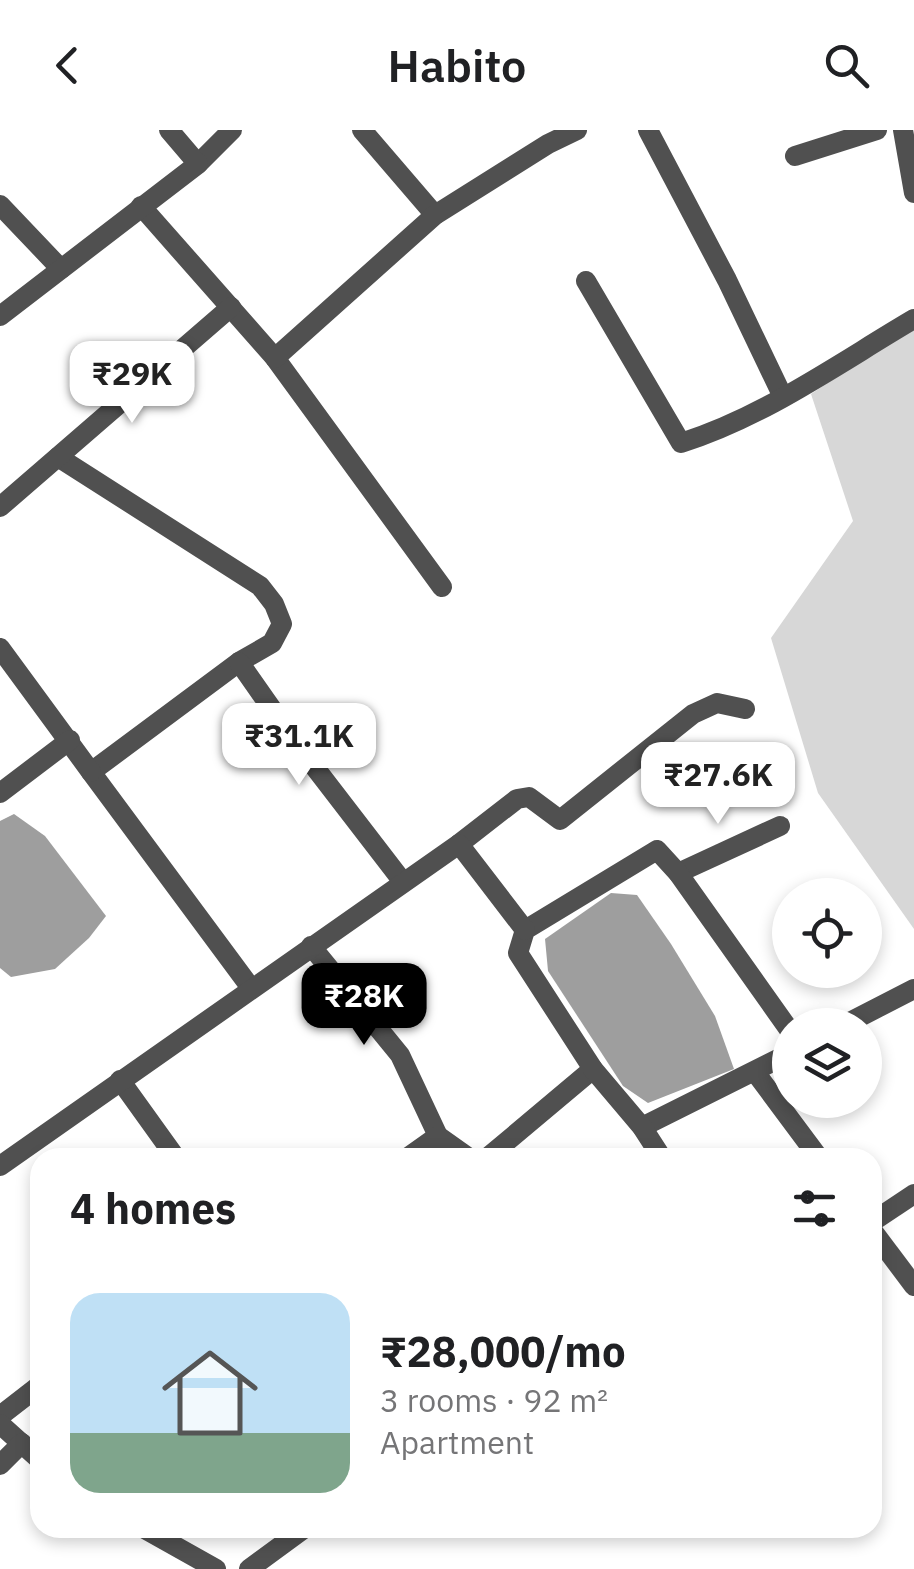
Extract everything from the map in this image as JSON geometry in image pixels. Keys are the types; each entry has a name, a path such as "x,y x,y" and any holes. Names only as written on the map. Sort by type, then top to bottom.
{"street":[{"path":"169,130 198,164"},
{"path":"0,316 198,164 232,130"},
{"path":"362,130 435,215"},
{"path":"274,358 435,215 542,137 577,130"},
{"path":"648,130 783,397"},
{"path":"795,156 877,130"},
{"path":"903,130 914,194"},
{"path":"0,204 60,268"},
{"path":"141,206 274,358 442,587"},
{"path":"586,281 681,443 710,434 783,397 914,319"},
{"path":"0,506 232,307"},
{"path":"58,457 260,586 274,604 282,624 272,643 239,662 91,772"},
{"path":"0,648 251,988"},
{"path":"239,662 403,882"},
{"path":"0,1166 518,799 529,796 560,820 692,714 717,704 745,709"},
{"path":"0,793 70,740"},
{"path":"678,873 780,826"},
{"path":"459,844 525,930"},
{"path":"656,1148 593,1068 518,952 525,930 657,850 678,873 774,1008"},
{"path":"312,946 400,1055 438,1136 455,1148"},
{"path":"877,1008 914,989"},
{"path":"642,1127 772,1063"},
{"path":"499,1148 593,1068"},
{"path":"756,1072 812,1148"},
{"path":"120,1080 169,1148"},
{"path":"421,1148 438,1136"},
{"path":"882,1215 914,1194"},
{"path":"882,1243 914,1286"},
{"path":"0,1416 30,1393"},
{"path":"0,1424 30,1451"},
{"path":"0,1465 22,1444"},
{"path":"161,1538 216,1569"},
{"path":"249,1569 291,1538"}],"shaded area":[{"path":"914,325 914,929 882,884 882,878 878,878 818,793 771,638 853,521 811,394"},
{"path":"14,814 45,836 106,916 89,938 55,969 11,977 0,968 0,821"},
{"path":"611,893 637,895 715,1016 734,1069 648,1103 623,1086 548,971 545,939"}]}
